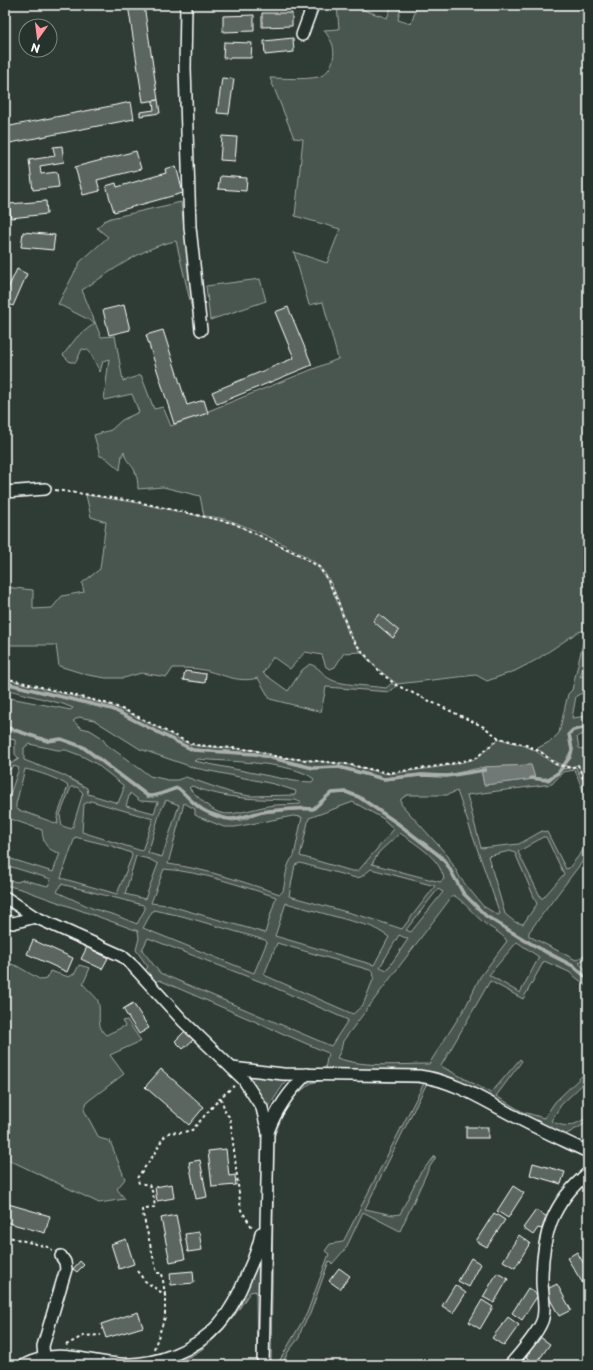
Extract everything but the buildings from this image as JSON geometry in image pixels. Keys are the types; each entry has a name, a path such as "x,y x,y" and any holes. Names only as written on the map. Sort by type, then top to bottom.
{"street":[{"path":"186,5 185,68 190,219 201,330"},
{"path":"302,35 313,5"},
{"path":"5,492 45,489"},
{"path":"5,897 36,918 122,956 184,1022 232,1068 242,1079 262,1108 268,1133 263,1365"},
{"path":"5,921 13,923 36,918"},
{"path":"232,1068 283,1074 420,1076 437,1078 464,1089 514,1116 588,1152"},
{"path":"268,1133 273,1119 280,1107 307,1074"},
{"path":"510,1365 522,1353 544,1317 542,1281 544,1255 546,1238 552,1216 571,1189 588,1173"},
{"path":"24,1365 44,1357 57,1355 120,1364 154,1361 181,1351 211,1333 235,1303 260,1240 266,1197"},
{"path":"44,1357 43,1346 66,1269 66,1262 61,1256"}],"path":[{"path":"45,489 133,501 233,523 300,555 319,567 336,596 350,635 368,660 381,673 396,685 484,727 499,738 526,745 541,752 554,764 571,768 578,765 588,791"},
{"path":"5,678 109,704 127,711 197,746 254,750 278,757 346,764 388,773 446,765 476,758 499,738"},
{"path":"154,1361 152,1354 165,1317 165,1296 162,1273 158,1273 142,1210 155,1207 152,1194 149,1185 139,1183 137,1178 153,1156 163,1138 170,1132 186,1132 192,1130 221,1097 242,1079"},
{"path":"221,1097 226,1114 230,1117 241,1210 260,1240"},
{"path":"5,1236 48,1247 61,1256"},
{"path":"137,1271 146,1281 165,1296"},
{"path":"57,1355 59,1350 84,1336 101,1335"}],"shaded area":[{"path":"337,5 359,5 364,7 364,10 387,18 392,5 401,5 398,20 411,24 417,6 425,7 426,5 588,5 588,655 580,677 588,674 588,690 576,696 572,718 588,716 588,726 573,729 568,733 571,750 563,765 536,749 551,741 559,733 568,694 572,690 586,630 578,632 536,660 515,671 487,681 476,675 397,684 377,668 358,648 350,633 338,598 326,574 314,562 279,542 242,525 223,519 204,516 200,496 163,487 138,489 135,471 126,459 124,451 120,470 106,458 100,456 94,435 111,430 122,420 139,412 132,394 104,400 109,359 103,361 100,372 89,350 82,349 76,362 70,362 63,355 77,337 95,323 58,304 80,262 108,237 97,228 104,221 111,218 181,202 195,322 176,241 163,244 139,254 82,290 101,337 115,336 123,381 141,375 154,409 163,407 171,426 338,359 323,302 309,305 294,252 327,263 340,229 295,216 303,139 294,138 270,78 312,78 323,75 326,72 332,63 334,53 332,43 324,30 339,29"},
{"path":"260,279 266,301 210,320 206,286"},
{"path":"86,495 133,502 233,523 300,556 318,567 335,596 349,635 361,652 344,653 335,667 330,669 326,667 322,655 305,652 290,669 273,657 263,673 288,691 302,670 310,664 318,668 326,677 337,682 386,688 392,683 396,686 390,692 326,687 321,712 270,699 258,678 242,680 206,670 173,668 167,677 141,673 124,678 106,678 88,675 59,666 56,645 5,645 5,587 33,590 33,609 52,608 62,596 84,592 82,583 100,569 106,522 91,517"},
{"path":"5,679 109,705 127,712 189,744 197,746 254,750 278,757 345,764 388,774 446,766 476,759 492,744 500,739 530,748 557,766 562,767 553,776 543,778 535,778 531,765 484,767 447,775 421,774 384,778 339,766 313,767 255,753 193,749 112,709 5,682"},
{"path":"5,684 112,710 193,750 255,754 313,769 339,768 384,780 421,776 447,777 481,770 484,785 534,779 547,781 552,780 563,769 576,767 588,794 588,804 575,770 563,772 552,784 467,795 481,848 519,844 542,831 547,832 566,869 569,868 588,844 588,854 529,932 529,936 576,960 588,953 588,956 579,963 588,972 588,978 574,966 549,953 486,915 464,892 447,864 440,856 398,822 359,797 346,791 330,793 313,808 304,807 263,811 242,818 232,819 206,811 178,788 148,795 83,746 61,739 48,740 5,726 5,697 71,710 73,708 5,689","holes":["79,717 94,720 140,749 195,768 274,784 296,791 295,795 250,796 232,793 186,777 177,780 168,780 150,776 107,745 101,737 90,730 81,728 73,721","198,759 258,763 291,769 304,773 314,779 312,782 294,781 194,761","192,786 205,791 243,798 295,800 301,802 300,804 272,805 229,814 215,811 189,788","457,791 500,914 498,915 483,906 461,879 448,856 401,804 401,799 407,795 447,795","543,837 546,837 564,874 543,898 541,898 518,852","510,851 515,853 537,904 523,924 515,922 505,914 488,856"]},
{"path":"5,728 47,742 61,740 73,743 82,748 147,797 178,789 205,812 232,821 242,820 263,813 305,809 313,810 331,794 346,793 358,798 397,824 439,857 446,865 463,893 485,916 548,955 573,967 588,980 588,987 569,972 544,961 523,999 490,981 441,1066 491,1093 520,1059 522,1061 496,1096 523,1112 544,1118 555,1102 588,1070 588,1079 561,1105 551,1121 566,1126 578,1123 588,1117 588,1122 565,1135 492,1100 453,1078 435,1072 325,1069 328,1053 159,980 154,983 143,972 148,967 136,950 139,938 138,931 21,889 5,885 5,879 17,882 23,880 48,886 51,879 5,865 5,857 53,872 60,853 48,848 43,839 42,830 5,817 5,809 19,768 14,766 5,773 5,767 19,759 15,754 15,740 5,738","holes":["29,744 58,750 66,750 82,756 95,763 123,785 123,791 118,803 88,794 87,788 63,775 24,760 24,748","25,769 48,776 68,786 57,817 58,824 16,809","71,787 77,787 83,793 72,829 62,826 60,815","130,793 140,801 158,802 154,813 126,806","166,800 179,805 162,857 148,853 160,812","91,801 153,819 142,851 82,832 84,804","353,802 382,818 394,829 358,871 352,871 300,856 309,818","184,803 195,809 195,815 224,827 235,827 293,816 302,817 294,856 289,863 283,891 280,894 225,876 168,864","400,833 433,858 442,871 444,879 440,882 372,864 379,852","75,837 112,846 131,853 132,856 117,894 61,878","136,856 149,859 158,864 145,899 125,894","300,863 356,878 361,877 371,869 435,886 402,929 289,896 295,865","164,869 206,876 276,897 265,933 167,905 151,903","61,884 143,905 145,909 137,924 115,915 94,909 57,892","438,889 443,892 411,932 406,930","453,895 483,922 502,935 507,941 480,977 466,1006 429,1064 383,1065 348,1061 337,1058 343,1041","286,903 373,927 389,937 374,965 275,936","153,910 182,916 265,940 267,942 254,973 143,928","399,935 408,939 387,970 380,967","148,938 264,983 348,1020 331,1046 160,973 142,950","517,942 539,957 520,993 489,975","277,943 373,971 374,977 363,1005 353,1014 264,975"]},
{"path":"588,728 588,732 577,737 579,748 586,750 587,760 583,767 588,779 588,788 578,765 571,767 565,766 573,750 570,734 574,731"},
{"path":"531,765 534,779 484,785 481,769 484,767"},
{"path":"5,962 17,966 41,980 47,979 50,971 69,977 75,973 79,965 90,968 83,984 99,1003 99,1022 102,1031 106,1035 125,1026 122,1021 127,1020 141,1041 110,1055 124,1074 87,1102 84,1110 99,1138 110,1141 125,1179 117,1189 125,1199 99,1203 5,1158"},
{"path":"259,1076 287,1079 268,1108 250,1079 250,1077"},
{"path":"312,1079 427,1080 457,1092 427,1083 365,1209 393,1215 400,1214 420,1173 435,1156 435,1159 429,1168 400,1231 363,1212 346,1248 332,1264 329,1261 310,1314 302,1328 299,1338 288,1352 282,1365 277,1365 307,1313 329,1254 325,1251 330,1244 343,1242 424,1083 324,1080 311,1083 296,1095 282,1116 274,1137 271,1365 267,1365 271,1138 275,1122 304,1082"},
{"path":"258,1260 260,1266 260,1365 257,1365 256,1291 250,1292 233,1318 223,1330 200,1351 172,1363 156,1365 232,1315 244,1295"}],"waterway":[{"path":"5,683 112,709 193,750 255,754 313,768 339,767 384,779 421,775 447,776 485,770"},
{"path":"5,727 48,741 61,739 83,747 148,796 178,788 199,807 221,818 232,819 269,811 313,809 331,793 346,792 359,797 397,823 440,856 447,864 463,893 486,916 524,940 573,966 588,979"},
{"path":"531,778 547,780 558,773 570,757 572,750 569,734 573,730 588,727"}]}
